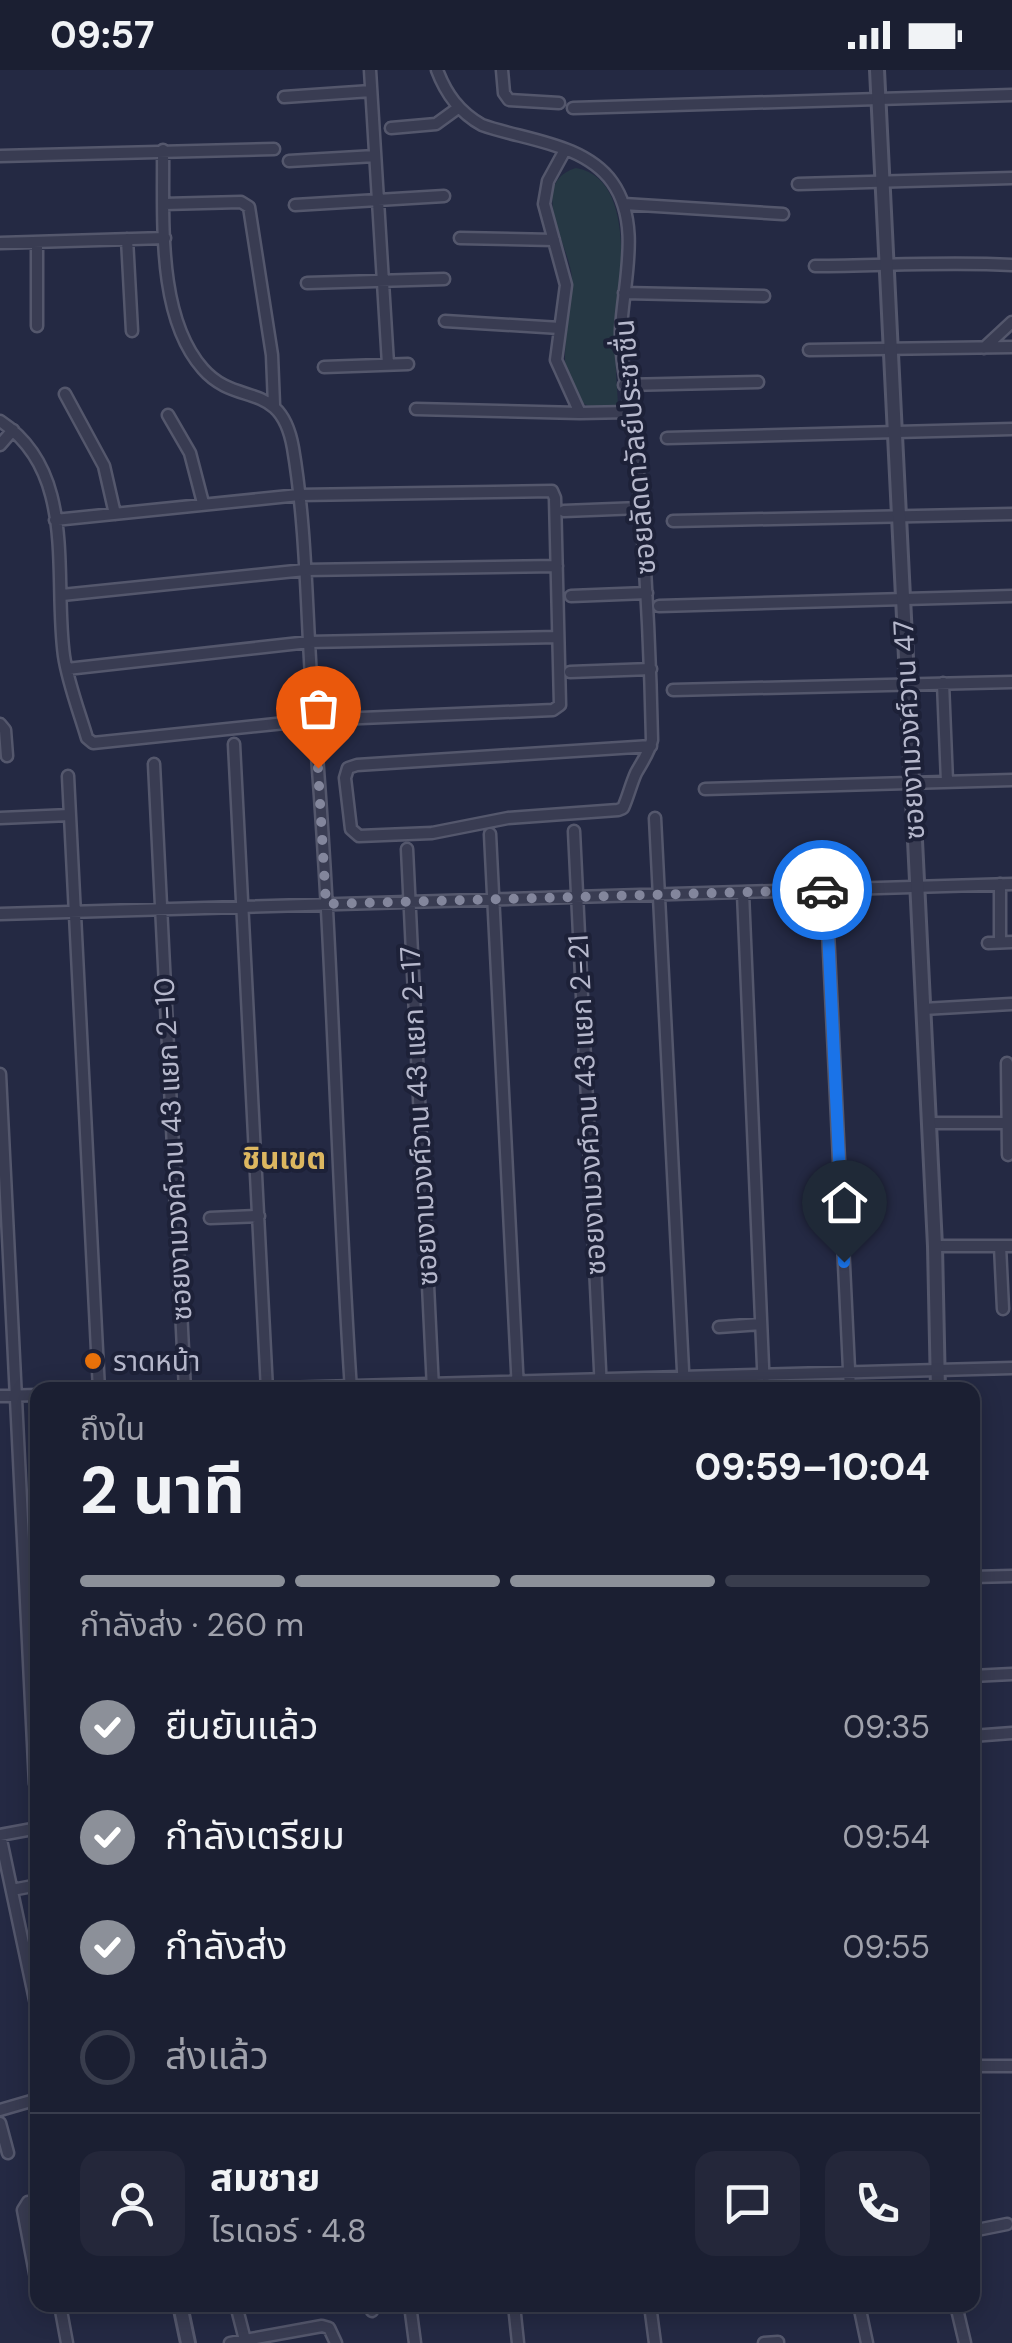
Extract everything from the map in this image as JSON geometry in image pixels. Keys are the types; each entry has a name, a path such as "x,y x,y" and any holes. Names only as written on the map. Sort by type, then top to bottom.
{"street":[{"path":"370,70 388,364"},
{"path":"437,70 458,108 482,125 590,161 602,170 624,204 783,214"},
{"path":"502,70 504,93 509,100 558,103"},
{"name":"ซอยงามวงศ์วาน 47","path":"876,70 936,1246 938,1382"},
{"path":"284,97 371,91"},
{"path":"574,108 1012,95"},
{"path":"391,128 436,124 458,108"},
{"path":"0,156 274,148"},
{"path":"163,150 170,298 176,319 192,353 214,380 274,405 288,425 300,495 326,904 350,1382"},
{"path":"565,150 545,192 544,214 566,285 556,360 580,413"},
{"path":"289,161 375,156"},
{"path":"798,184 1012,178"},
{"path":"295,204 444,196"},
{"path":"164,204 241,202 249,207 272,355 274,405"},
{"name":"ซอยลัดดาวัลย์ประชาชื่น","path":"624,204 629,239 621,359 640,508 651,669 651,746 624,808 508,818 432,833 359,836 351,830 346,778 347,770 357,765 651,746"},
{"path":"0,243 166,238"},
{"path":"460,238 554,240"},
{"path":"127,239 132,331"},
{"path":"37,242 37,326"},
{"path":"815,266 950,261 1012,265"},
{"path":"307,283 444,278"},
{"path":"624,294 764,296"},
{"path":"446,321 560,328"},
{"path":"983,348 1012,322"},
{"path":"809,350 1012,347"},
{"path":"324,367 408,364"},
{"path":"624,385 758,382"},
{"path":"66,394 104,466 116,514"},
{"path":"416,409 630,412"},
{"path":"168,414 190,453 202,504"},
{"path":"0,421 38,457 45,470 55,520 67,668 87,738 93,744 314,720 558,709 552,491 300,495 55,520"},
{"path":"667,438 1012,429"},
{"path":"0,445 13,430"},
{"path":"564,511 640,508"},
{"path":"674,520 1012,514"},
{"path":"62,596 305,570 556,566"},
{"path":"571,596 647,593"},
{"path":"659,606 1012,596"},
{"path":"67,668 309,642 558,637"},
{"path":"570,672 651,669"},
{"path":"943,682 946,782"},
{"path":"673,690 1012,682"},
{"path":"0,724 6,730 7,756"},
{"path":"234,744 267,1382"},
{"name":"ซอยงามวงค์วาน 43 แยก 2-10","path":"154,764 184,1382"},
{"path":"68,776 99,1382"},
{"path":"705,789 1012,780"},
{"path":"0,818 70,815"},
{"path":"655,818 683,1382"},
{"name":"ซอยงามวงศ์วาน 43 แยก 2-21","path":"574,831 601,1382"},
{"path":"490,834 518,1382"},
{"name":"ซอยงามวงศ์วาน 43 แยก 2-17","path":"406,849 433,1382"},
{"path":"0,914 1006,884 1000,943"},
{"path":"826,890 850,1382"},
{"path":"743,893 764,1382"},
{"path":"924,1009 1011,1004"},
{"path":"1007,1064 1008,1155"},
{"path":"0,1074 30,1687"},
{"path":"930,1124 1008,1123"},
{"path":"210,1218 258,1216"},
{"path":"936,1246 1006,1246 1003,1309"},
{"path":"719,1327 761,1324"},
{"path":"622,1382 683,1376 1012,1368"},
{"path":"0,1396 30,1395"},
{"path":"980,1577 1012,1576"},
{"path":"980,1676 1012,1674"},
{"path":"980,1735 1012,1733"},
{"path":"30,1829 0,1834 30,1973"},
{"path":"12,1890 30,1887"},
{"path":"24,1943 30,1942"},
{"path":"980,2066 1012,2066"},
{"path":"0,2110 30,2101"},
{"path":"0,2123 8,2153"},
{"path":"30,2202 23,2210 30,2247"},
{"path":"980,2229 1007,2224"},
{"path":"61,2312 67,2343"},
{"path":"181,2312 188,2343"},
{"path":"238,2312 246,2340"},
{"path":"411,2312 415,2343"},
{"path":"515,2312 518,2343"},
{"path":"651,2312 655,2343"},
{"path":"860,2312 867,2343"},
{"path":"958,2312 965,2343"},
{"path":"230,2343 322,2326 328,2328 336,2343"},
{"path":"764,2343 778,2342"}],"shaded area":[{"path":"576,168 597,177 610,194 618,218 621,275 615,410 591,407 576,397 568,381 565,361 572,278 552,201 561,176"}],"way so far":[{"path":"318,768 326,904 822,890"}],"place":[{"name":"ราดหน้า","path":"93,1361"}],"district":[{"name":"ชินเขต","path":"284,1158"}],"route":[{"path":"822,890 826,890 844,1262"}]}
